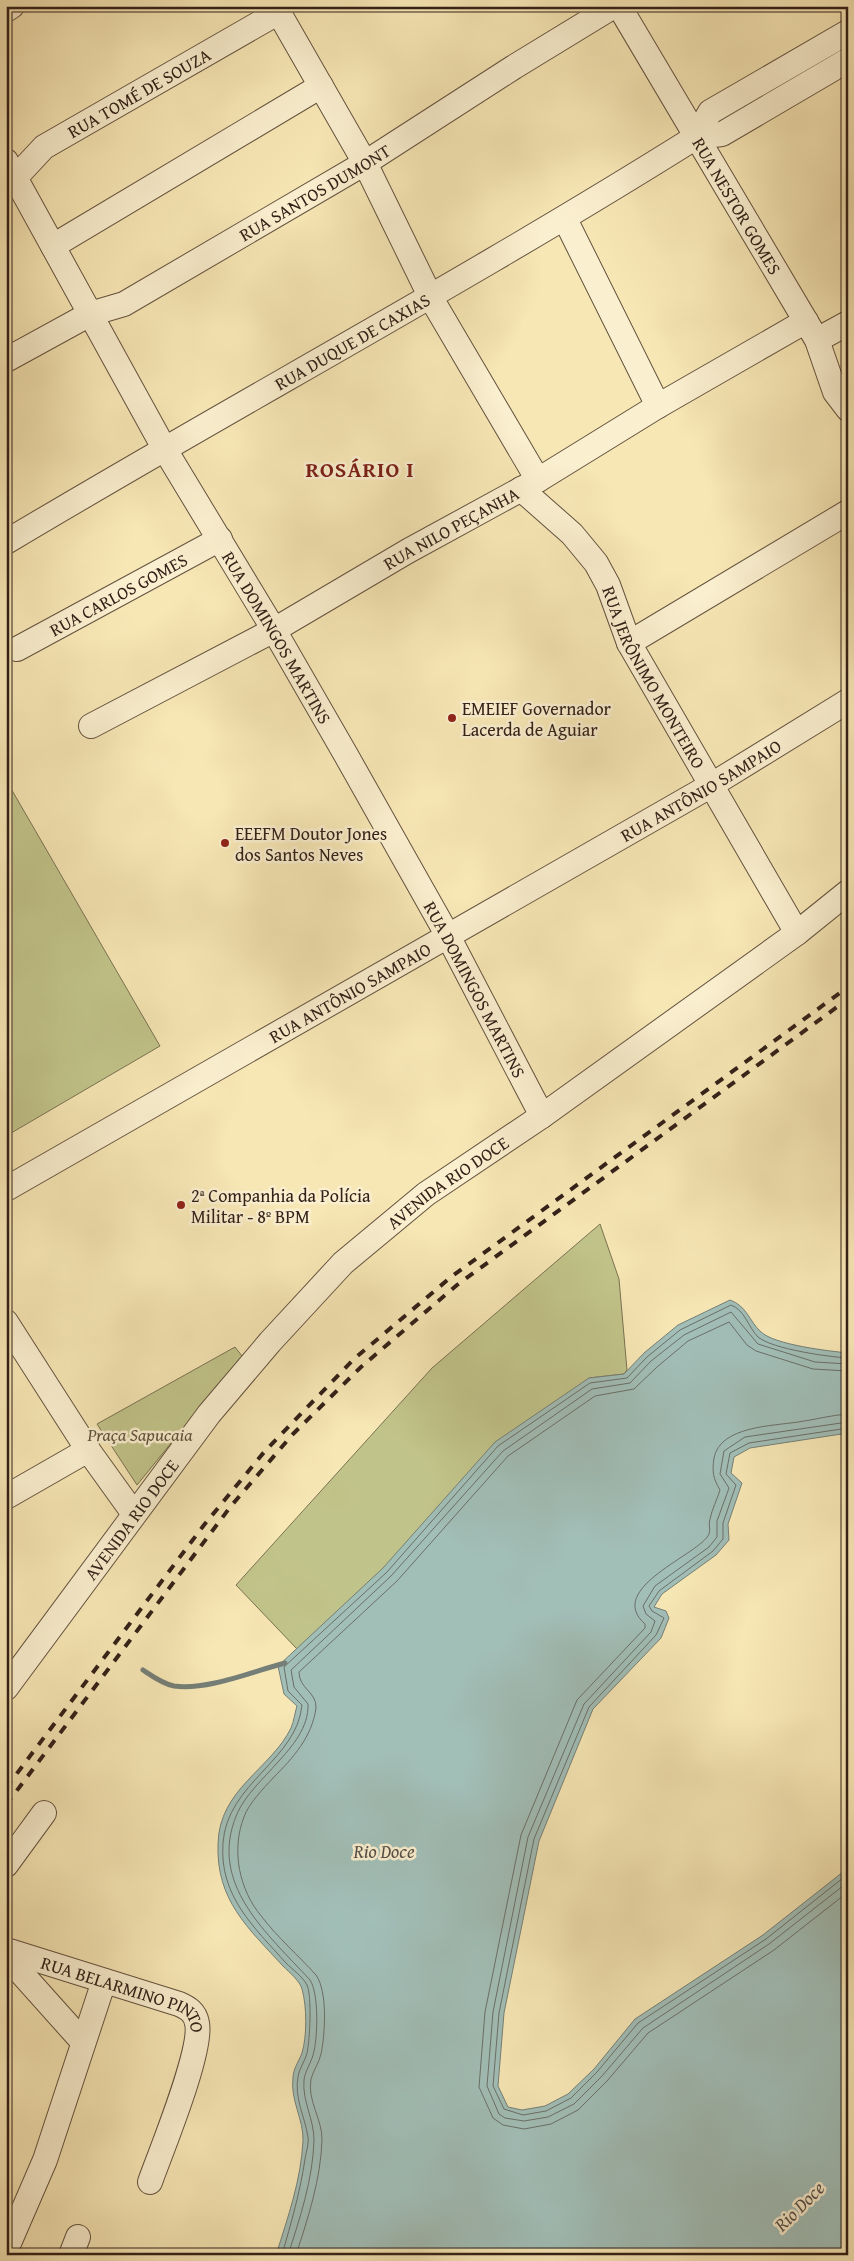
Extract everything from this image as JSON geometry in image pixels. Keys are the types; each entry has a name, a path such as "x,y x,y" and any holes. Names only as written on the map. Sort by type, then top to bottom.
{"street":[{"path":"6,10 12,6"},
{"name":"RUA SANTOS DUMONT","path":"6,360 90,314 124,304 365,163 514,67 614,6"},
{"name":"RUA NESTOR GOMES","path":"619,6 812,330 835,392 848,409"},
{"name":"RUA JERÔNIMO MONTEIRO","path":"277,9 365,163 430,298 530,484 596,563 608,585 629,643 710,786 797,933"},
{"name":"RUA TOMÉ DE SOUZA","path":"9,174 44,147 277,9"},
{"name":"RUA DUQUE DE CAXIAS","path":"696,138 710,112 848,32"},
{"name":"RUA DUQUE DE CAXIAS","path":"6,542 164,448 430,298 565,219 696,138 722,134 848,60"},
{"path":"53,246 321,86"},
{"name":"RUA DOMINGOS MARTINS","path":"9,174 53,246 164,448 274,630 448,936 542,1116"},
{"path":"565,219 658,406"},
{"name":"RUA NILO PEÇANHA","path":"91,726 274,630 408,551 530,484 658,406 812,330 848,323"},
{"path":"629,643 848,512"},
{"name":"RUA CARLOS GOMES","path":"17,649 220,539"},
{"name":"RUA ANTÔNIO SAMPAIO","path":"6,1189 710,786 848,700"},
{"name":"AVENIDA RIO DOCE","path":"6,1688 209,1414 270,1342 343,1263 426,1194 542,1116 797,933 848,892"},
{"path":"6,1322 88,1450 134,1514"},
{"path":"6,1497 88,1450"},
{"path":"6,1865 44,1813"},
{"name":"RUA BELARMINO PINTO","path":"6,1950 189,2008 197,2022 198,2034 188,2073 150,2182"},
{"path":"6,1956 83,2042"},
{"path":"6,2250 12,2218 45,2160 104,1981"}],"green space":[{"path":"6,780 160,1046 6,1136"},
{"path":"600,1224 619,1279 627,1370 624,1374 589,1378 297,1649 236,1585 432,1368"},
{"name":"Praça Sapucaia","path":"235,1347 242,1356 137,1485 97,1424"}],"water":[{"name":"Rio Doce","path":"730,1300 740,1306 757,1328 768,1337 803,1347 848,1353 848,1433 750,1448 734,1457 731,1473 742,1483 728,1524 729,1540 716,1555 662,1594 654,1607 666,1611 669,1618 661,1638 593,1709 539,1841 504,2013 498,2086 508,2107 522,2110 545,2106 568,2094 594,2069 635,2019 763,1935 848,1868 848,2255 276,2255 293,2198 302,2156 303,2133 293,2094 293,2075 302,2053 305,2038 305,2004 299,1983 258,1939 228,1897 222,1881 218,1844 221,1825 227,1808 247,1781 271,1756 291,1728 297,1706 284,1694 278,1666 383,1568 495,1442 589,1378 624,1374 644,1353 678,1325"}],"waterway":[{"path":"143,1670 166,1684 187,1687 215,1683 285,1663"}],"railway":[{"path":"6,1788 204,1525 265,1451 354,1359 451,1277 848,987"},
{"path":"6,1805 231,1506 293,1434 361,1367 457,1285 848,999"}],"place":[{"name":"EMEIEF Governador Lacerda de Aguiar","path":"452,718"},
{"name":"EEEFM Doutor Jones dos Santos Neves","path":"225,843"},
{"name":"2ª Companhia da Polícia Militar - 8º BPM","path":"181,1205"}],"district":[{"name":"ROSÁRIO I","path":"360,469"}]}
